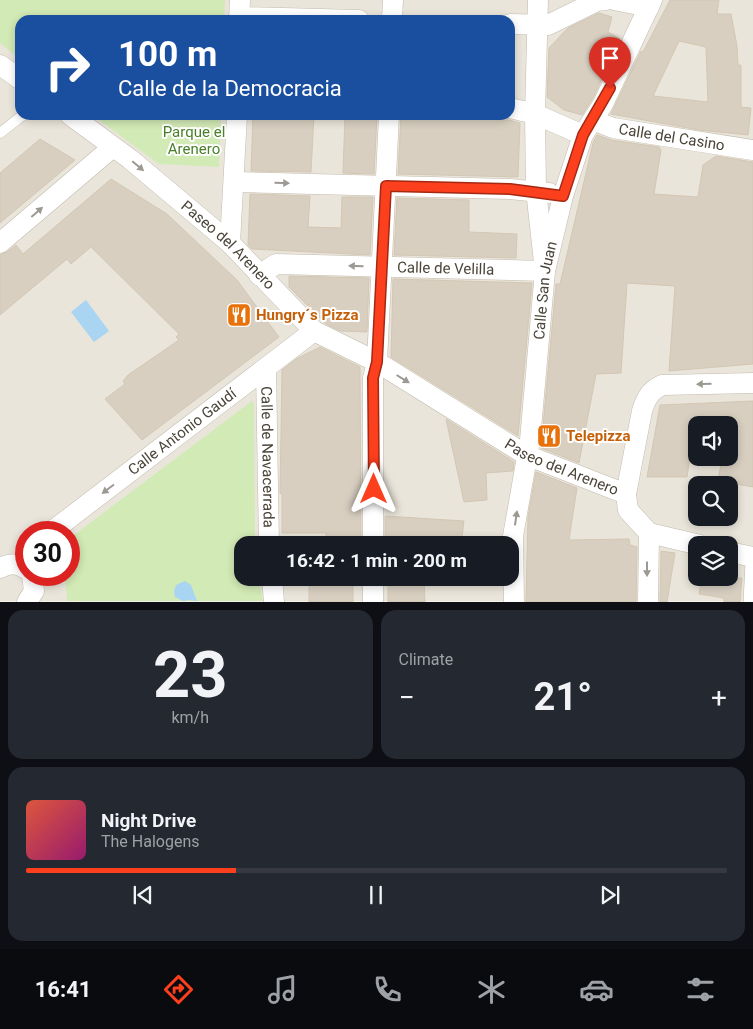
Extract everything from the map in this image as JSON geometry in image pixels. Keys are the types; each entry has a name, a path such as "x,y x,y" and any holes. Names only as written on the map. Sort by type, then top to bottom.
{"street":[{"path":"392,15 393,0"},
{"path":"538,0 535,114 536,190 545,271"},
{"path":"515,24 548,25 597,1 606,0"},
{"path":"614,0 651,3"},
{"name":"Calle San Juan","path":"514,602 513,536 530,440 545,271 563,196 588,128 651,3"},
{"path":"240,12 285,15"},
{"path":"0,65 15,76"},
{"path":"515,109 535,114"},
{"name":"Calle del Casino","path":"535,114 588,128 613,128 753,150"},
{"path":"230,243 236,120"},
{"path":"373,536 373,378 377,362 388,120"},
{"name":"Paseo del Arenero","path":"77,121 113,147 230,243 314,332 377,362 526,455 626,494"},
{"path":"0,243 113,147"},
{"path":"234,182 536,190 563,196"},
{"name":"Calle de Velilla","path":"259,275 276,264 545,271"},
{"name":"Calle Antonio Gaudí","path":"66,521 314,332"},
{"name":"Calle de Navacerrada","path":"266,369 269,536"},
{"path":"688,542 649,534 628,510 626,494 646,398 662,385 753,383"},
{"path":"648,602 649,534"},
{"path":"738,554 753,557"},
{"path":"751,602 753,564"},
{"path":"30,601 34,591 31,586"},
{"path":"273,586 274,602"},
{"path":"373,586 373,602"}],"lane":[{"path":"0,133 17,120"}],"shaded area":[{"path":"0,0 753,0 753,601 0,601"}],"green space":[{"path":"0,0 225,0 224,15 15,15 15,55 0,43"},
{"name":"Parque el Arenero","path":"99,120 221,120 219,167 159,164"},
{"path":"252,401 254,404 255,536 234,536 234,586 260,586 263,601 67,601 66,586 80,586 80,530"}],"water":[{"path":"86,300 109,331 94,342 71,312"},
{"path":"185,581 191,585 197,601 183,601 175,597 176,585"}],"building":[{"path":"670,0 719,0 717,14 731,14 737,46 738,65 741,65 741,107 751,108 748,135 699,130 611,114 641,51 643,52","holes":["679,41 706,47 708,102 653,96"]},
{"path":"599,13 612,17 608,32 620,39 593,98 582,115 564,110 547,97 549,48 568,28"},
{"path":"253,120 314,120 311,172 251,171"},
{"path":"345,120 377,120 374,174 343,173"},
{"path":"401,120 509,120 520,123 518,177 398,174"},
{"path":"597,135 611,140 659,147 661,150 654,194 698,197 703,165 716,156 753,162 753,364 669,371 675,286 627,283 621,373 596,374 579,463 541,448 556,284 560,284 593,143"},
{"path":"40,139 75,160 0,223 0,173"},
{"path":"111,179 167,214 237,280 279,337 142,440 105,399 125,384 123,381 128,375 179,340 176,337 179,334 91,247 71,264 67,259 0,315 0,255 16,245 23,254"},
{"path":"250,194 310,196 308,227 341,228 342,197 373,197 370,255 252,249 248,245"},
{"path":"397,198 469,200 469,232 517,234 516,258 394,255"},
{"path":"289,276 369,278 367,332 340,331 326,324 289,287"},
{"path":"393,279 532,283 518,436 391,357"},
{"path":"320,347 360,367 361,536 326,536 326,533 282,533 282,494 280,493 282,370 296,359"},
{"path":"753,401 753,487 738,484 738,476 719,476 721,466 738,466 738,416 688,416 687,477 647,477 660,405"},
{"path":"446,419 514,462 513,471 486,473 487,500 464,502"},
{"path":"536,472 577,488 569,540 629,539 630,545 637,547 636,602 526,602 528,517"},
{"path":"385,516 464,521 462,536 385,536"},
{"path":"661,551 675,553 667,602 660,602"},
{"path":"738,578 742,578 740,602 724,602 724,598 699,594 700,586 738,586"},
{"path":"309,586 353,586 353,602 309,602"},
{"path":"388,586 424,586 425,602 388,602"}],"place":[{"name":"Hungry´s Pizza","path":"239,315"},
{"name":"Telepizza","path":"549,436"}],"route":[{"path":"374,489 373,378 377,362 386,186 536,190 563,196 583,135 610,88"}]}
